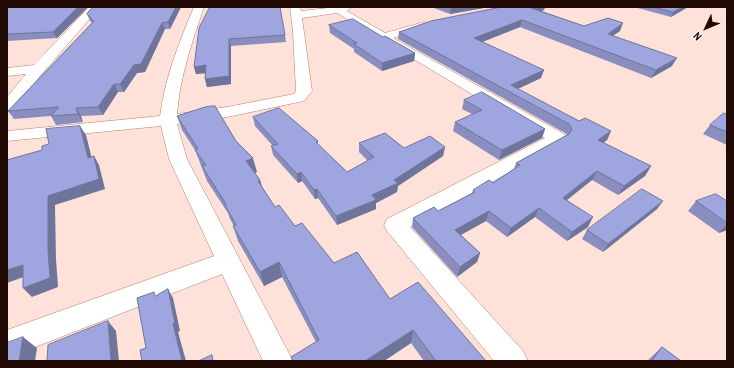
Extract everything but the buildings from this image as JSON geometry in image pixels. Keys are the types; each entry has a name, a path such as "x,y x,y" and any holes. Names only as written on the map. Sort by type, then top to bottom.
{"street":[{"path":"7,108 38,69 94,7"},
{"path":"199,7 186,41 171,92 168,121 178,159 278,361"},
{"path":"7,136 168,121 253,108 299,98 304,91 296,11 343,8 383,37 558,138 395,225 513,361"},
{"path":"383,37 428,24 444,22"},
{"path":"7,72 38,69"},
{"path":"7,344 228,261"}]}
